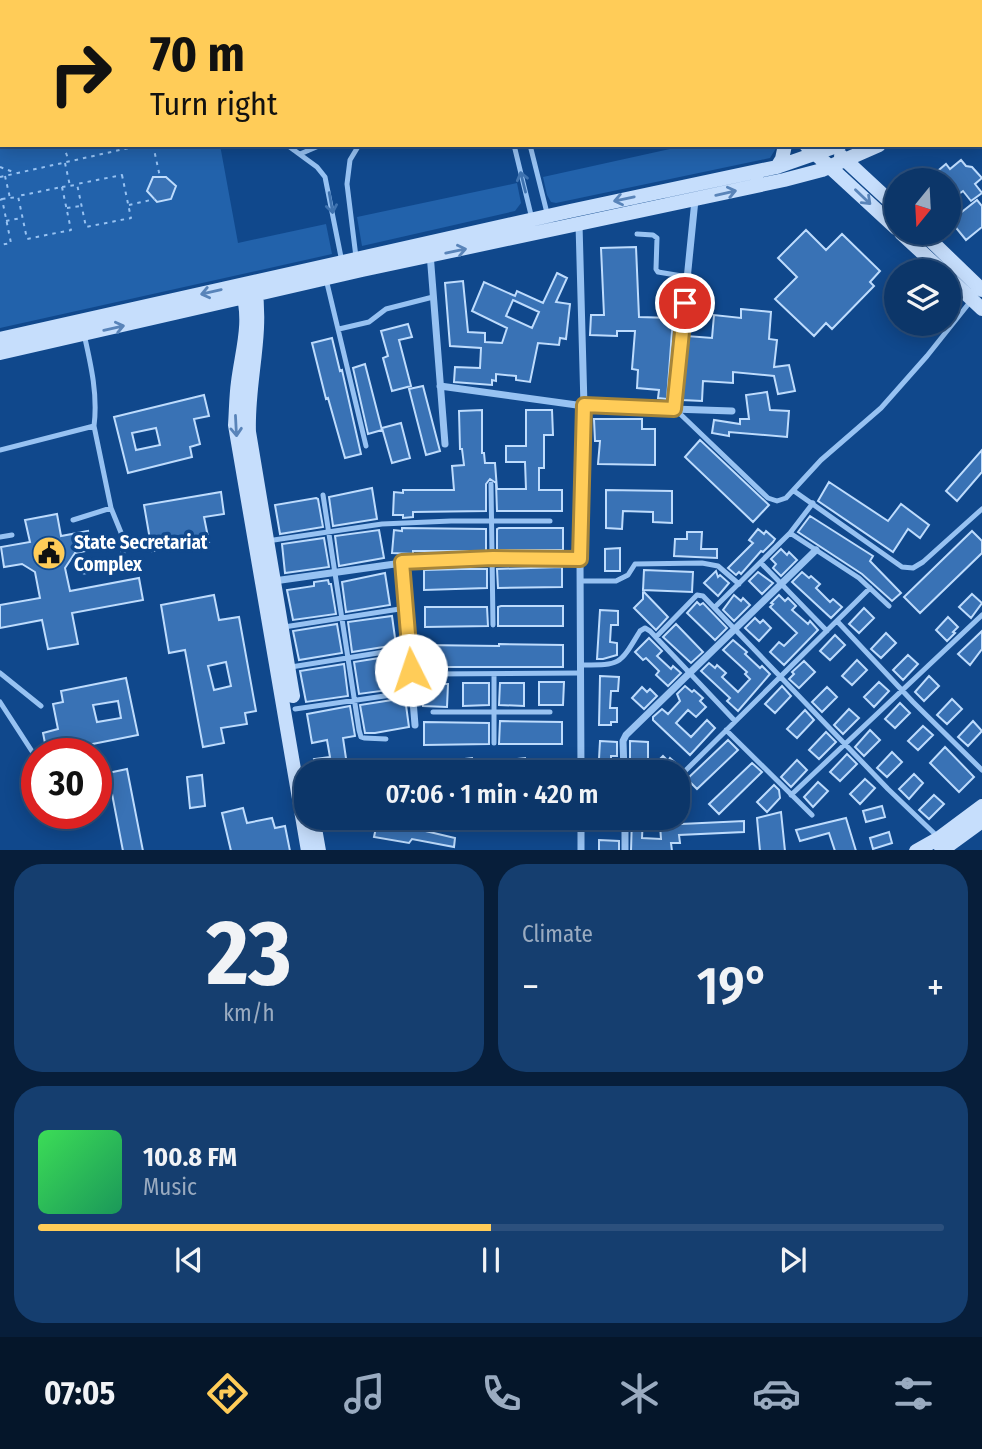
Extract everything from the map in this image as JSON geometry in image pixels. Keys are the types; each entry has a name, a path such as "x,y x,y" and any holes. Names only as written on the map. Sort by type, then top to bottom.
{"main road":[{"path":"777,167 785,147"},
{"path":"0,339 248,290 326,279 532,219 777,167 812,150 858,147"},
{"path":"831,166 837,149"},
{"path":"837,149 884,195"},
{"path":"812,150 884,217"},
{"path":"0,353 84,334 349,261 579,224 695,201 831,166"},
{"path":"914,245 929,259"},
{"path":"933,245 979,300"},
{"path":"961,287 979,300"},
{"path":"248,290 258,339 248,403 249,432 266,541 268,582 281,628 303,760"},
{"path":"248,290 247,336 235,425 268,582 308,850"},
{"path":"943,845 982,806"},
{"path":"916,850 943,845 982,821"},
{"path":"315,830 319,850"}],"street":[{"path":"674,409 695,201"},
{"path":"579,224 584,405 580,559 580,760"},
{"path":"429,250 445,444"},
{"path":"440,386 584,405 732,411"},
{"path":"624,760 623,741 626,735 816,550"},
{"path":"268,582 402,562 493,558 580,559"},
{"path":"402,562 415,725"},
{"path":"581,830 581,850"},
{"path":"625,830 625,850"}],"lane":[{"path":"291,147 317,167 325,177 349,261"},
{"path":"300,154 316,147"},
{"path":"349,261 346,184 350,160 358,147"},
{"path":"514,147 532,219"},
{"path":"531,147 548,216"},
{"path":"637,234 653,235 657,238 658,272 688,277"},
{"path":"326,279 366,446"},
{"path":"339,329 369,322 386,309 433,297"},
{"path":"674,409 768,498 777,501 786,498 821,460 881,408 979,300"},
{"path":"84,334 95,387 97,407 94,426 111,508 122,535 124,548 120,562 85,572"},
{"path":"0,450 94,426"},
{"path":"491,484 493,625"},
{"path":"794,491 902,567 914,568 923,562 982,509"},
{"path":"323,495 361,737 371,740 386,739"},
{"path":"715,607 790,533 813,503"},
{"path":"73,520 111,508"},
{"path":"266,541 383,524 550,521"},
{"path":"790,533 859,578 889,606"},
{"path":"0,537 12,536"},
{"path":"580,581 616,580 628,575 635,564 702,563 718,566 739,584"},
{"path":"761,563 827,631"},
{"path":"690,766 870,588"},
{"path":"656,637 697,595 703,597 943,845"},
{"path":"281,628 406,608"},
{"path":"791,794 982,615"},
{"path":"836,621 982,770"},
{"path":"432,674 494,674 612,665 620,662 640,631 645,628 735,721"},
{"path":"288,667 409,648"},
{"path":"0,673 41,706"},
{"path":"494,674 494,743"},
{"path":"295,709 412,692"},
{"path":"0,702 23,738"},
{"path":"433,712 550,712"},
{"path":"726,730 812,815"}],"path":[{"path":"64,147 69,162"},
{"path":"0,177 133,147"},
{"path":"153,147 160,177"},
{"path":"65,163 70,186"},
{"path":"0,167 17,173"},
{"path":"0,245 11,243 1,200 18,196 70,186 77,184 122,175 131,218 86,227 77,184"},
{"path":"5,176 10,198"},
{"path":"18,196 27,239 71,230 62,187"},
{"path":"128,205 155,199"},
{"path":"67,208 82,206"},
{"path":"6,221 22,218"}],"shaded area":[{"path":"0,147 220,147 238,243 326,224 332,254 0,328"},
{"path":"679,147 777,147 770,158 556,203 551,202 547,195 543,177"},
{"path":"517,183 521,203 515,211 362,246 357,217"}],"building":[{"path":"961,160 966,166 972,167 982,178 975,184 982,193 971,201 963,191 961,192 961,168 951,168"},
{"path":"153,177 166,177 176,186 171,199 157,202 147,191"},
{"path":"977,200 982,206 982,227 966,240 961,234 961,213"},
{"path":"806,230 826,250 842,234 880,271 870,282 874,286 832,329 826,323 814,336 775,299 797,277 778,258"},
{"path":"636,247 639,317 673,318 667,399 658,398 659,390 637,388 638,370 632,369 635,331 617,331 617,336 590,335 591,315 604,315 601,248"},
{"path":"557,273 567,278 556,302 570,304 566,339 560,338 559,345 538,343 530,382 516,380 516,376 496,374 496,381 492,380 492,385 454,382 455,367 480,368 481,348 450,346 445,283 463,281 468,332 485,333 485,342 502,343 507,328 472,311 484,282 515,296 517,291 543,303","holes":["513,300 539,312 532,328 506,316"]},
{"path":"741,309 771,312 769,339 777,340 774,367 789,365 795,391 778,394 774,376 733,372 733,383 703,381 702,401 682,400 687,336 712,338 714,315 741,318"},
{"path":"408,324 412,337 399,340 411,386 392,391 383,358 388,356 381,331"},
{"path":"332,338 361,454 345,458 312,343"},
{"path":"365,364 382,430 368,434 353,368"},
{"path":"423,386 440,451 426,455 409,389"},
{"path":"767,392 770,410 789,411 787,437 712,433 714,420 740,424 740,419 749,419 746,395"},
{"path":"204,395 209,416 194,419 200,444 190,447 192,457 128,473 114,417","holes":["156,428 160,445 136,450 132,433"]},
{"path":"482,410 482,453 485,463 495,463 497,489 526,489 525,462 506,462 506,446 526,446 526,410 552,410 553,435 544,435 544,468 539,468 539,490 562,490 562,511 497,511 496,483 490,479 486,484 486,511 413,512 413,517 403,518 403,515 393,515 394,492 454,490 452,466 464,465 460,449 459,411"},
{"path":"594,419 642,419 642,429 655,429 655,465 598,464 600,441 595,441"},
{"path":"401,423 410,458 392,463 382,428"},
{"path":"700,440 769,505 753,522 685,457"},
{"path":"982,450 982,472 957,501 946,491"},
{"path":"829,482 888,521 901,504 929,525 920,538 908,529 893,552 818,501"},
{"path":"372,488 377,519 333,526 329,497"},
{"path":"606,490 672,491 672,523 653,522 653,512 623,511 622,529 606,528"},
{"path":"221,492 224,514 204,517 209,542 152,551 144,505"},
{"path":"316,498 323,527 280,534 275,505"},
{"path":"57,514 61,536 88,531 91,550 75,553 65,568 70,591 139,578 143,600 72,613 78,644 48,649 42,620 0,628 0,605 40,598 35,572 22,564 4,567 1,547 30,542 25,520"},
{"path":"810,516 873,556 870,561 901,593 892,601 862,574 798,532"},
{"path":"402,528 486,529 486,551 392,553 394,530 402,531"},
{"path":"499,528 563,528 563,550 497,550"},
{"path":"758,529 764,534 766,531 775,539 741,574 739,572 736,575 728,568 753,543 749,540"},
{"path":"379,530 384,558 339,566 335,536"},
{"path":"972,531 982,541 982,553 920,613 904,597"},
{"path":"687,532 702,532 701,549 717,549 717,558 674,556 675,539 687,539"},
{"path":"324,538 329,567 285,573 282,544"},
{"path":"620,548 620,571 605,571 605,549"},
{"path":"781,549 797,560 781,576 773,568 776,564 771,559"},
{"path":"562,567 562,587 498,588 497,569"},
{"path":"487,569 487,588 424,590 424,570"},
{"path":"644,570 693,572 692,592 643,590"},
{"path":"716,571 718,577 720,575 729,583 718,596 704,583"},
{"path":"758,572 773,583 762,594 749,581"},
{"path":"802,572 820,584 816,588 830,602 833,599 842,607 831,618 792,582"},
{"path":"385,573 390,605 346,612 342,582"},
{"path":"328,580 336,614 293,620 287,590 314,586 314,582"},
{"path":"643,591 668,617 656,630 634,608 643,599"},
{"path":"972,594 982,603 971,618 959,607"},
{"path":"214,595 219,620 239,617 256,711 245,713 247,724 221,728 224,743 203,747 185,650 169,653 161,605","holes":["226,662 231,686 214,690 208,666"]},
{"path":"734,595 741,601 743,598 750,605 734,621 723,610"},
{"path":"779,595 785,601 788,598 796,606 792,610 808,624 810,621 818,630 784,665 770,652 779,642 784,646 797,633 770,607"},
{"path":"697,602 700,605 703,603 727,628 715,640 687,613"},
{"path":"563,606 563,626 498,626 498,607"},
{"path":"425,607 487,607 488,626 425,627"},
{"path":"864,608 874,618 859,633 849,624"},
{"path":"600,610 618,611 618,625 611,625 610,642 617,643 617,655 597,659"},
{"path":"392,616 396,645 352,652 348,622"},
{"path":"948,617 958,627 947,641 936,630"},
{"path":"755,618 760,623 763,620 771,628 759,641 745,628"},
{"path":"337,624 342,653 299,660 293,631"},
{"path":"676,624 703,652 691,663 663,637"},
{"path":"982,631 982,649 970,665 958,654"},
{"path":"886,633 896,643 881,658 871,649"},
{"path":"835,635 845,645 830,660 820,651"},
{"path":"649,638 662,651 657,656 671,669 673,666 681,673 668,686 656,675 659,671 646,658 643,660 635,652"},
{"path":"733,640 760,668 762,666 770,674 738,711 727,701 730,698 701,671 709,663 715,668 717,665 726,673 722,677 738,692 750,679 745,674 747,672 723,650"},
{"path":"423,645 563,645 563,667 423,667"},
{"path":"398,655 403,688 359,694 354,662"},
{"path":"908,655 918,664 903,680 893,670"},
{"path":"857,660 867,670 852,685 842,676"},
{"path":"804,661 815,672 799,688 789,679 794,674 792,672"},
{"path":"344,664 348,696 306,702 300,671"},
{"path":"600,676 619,677 618,691 611,691 610,708 617,708 617,722 611,722 611,725 599,725"},
{"path":"929,676 939,686 924,701 915,692"},
{"path":"126,678 138,735 112,740 112,738 44,738 43,733 58,729 53,704 63,702 61,691","holes":["118,701 121,718 97,722 93,705"]},
{"path":"539,682 564,682 563,705 539,705"},
{"path":"879,682 889,691 874,707 864,697"},
{"path":"463,683 489,683 489,705 463,706"},
{"path":"500,683 524,683 524,706 499,705"},
{"path":"423,684 448,684 447,707 423,706"},
{"path":"685,686 703,698 700,701 706,707 696,717 688,710 676,723 691,737 707,720 715,728 690,755 653,720 662,709 668,714 680,701 677,694"},
{"path":"782,686 791,696 775,713 765,704"},
{"path":"642,687 647,692 650,689 657,696 644,709 632,698"},
{"path":"827,687 837,697 822,712 812,702"},
{"path":"405,698 409,727 365,733 360,705"},
{"path":"952,699 962,709 947,724 937,715"},
{"path":"900,703 910,713 895,728 885,719"},
{"path":"350,706 355,736 343,738 346,760 314,760 330,757 327,740 312,743 307,714"},
{"path":"849,709 859,718 843,734 834,725"},
{"path":"805,710 814,720 797,738 787,729"},
{"path":"500,721 562,722 562,744 499,744"},
{"path":"973,721 982,731 968,746 958,737"},
{"path":"424,722 489,723 489,744 424,745"},
{"path":"923,726 933,735 918,750 908,741"},
{"path":"870,730 880,740 864,756 855,747"},
{"path":"826,732 836,742 819,759 809,750"},
{"path":"728,740 738,750 697,789 690,782 690,776"},
{"path":"600,741 617,742 617,756 611,756 611,760 599,759"},
{"path":"630,741 648,742 648,759 630,759"},
{"path":"945,747 974,777 959,792 930,763"},
{"path":"892,752 902,762 887,777 877,768"},
{"path":"847,754 857,764 840,781 830,772"},
{"path":"797,760 807,770 791,787 781,777"},
{"path":"752,763 762,772 719,814 709,804"},
{"path":"127,769 143,850 123,850 112,794 112,772"},
{"path":"914,774 923,783 909,799 899,789"},
{"path":"202,775 205,806 190,808 187,777"},
{"path":"865,779 875,788 860,804 850,794"},
{"path":"818,782 828,791 813,807 804,797"},
{"path":"774,785 779,790 780,798 767,812 757,802"},
{"path":"934,795 944,804 929,819 919,810"},
{"path":"882,806 885,817 866,822 863,811"},
{"path":"243,808 247,823 272,818 275,828 285,826 290,850 231,850 222,813"},
{"path":"781,812 785,850 760,850 757,818"},
{"path":"846,818 856,850 835,850 829,833 800,841 796,830"},
{"path":"744,821 744,832 679,835 680,843 671,843 672,850 631,850 632,830 642,830 642,838 661,839 660,830 690,830 690,824"},
{"path":"375,830 421,830 455,838 454,847 412,839 409,843 374,837"},
{"path":"889,832 892,843 873,849 870,838"},
{"path":"599,840 619,841 619,850 599,850"}],"place":[{"name":"State Secretariat Complex","path":"49,553"}],"route":[{"path":"411,670 402,562 493,558 580,559 584,405 674,409 685,303"}]}
